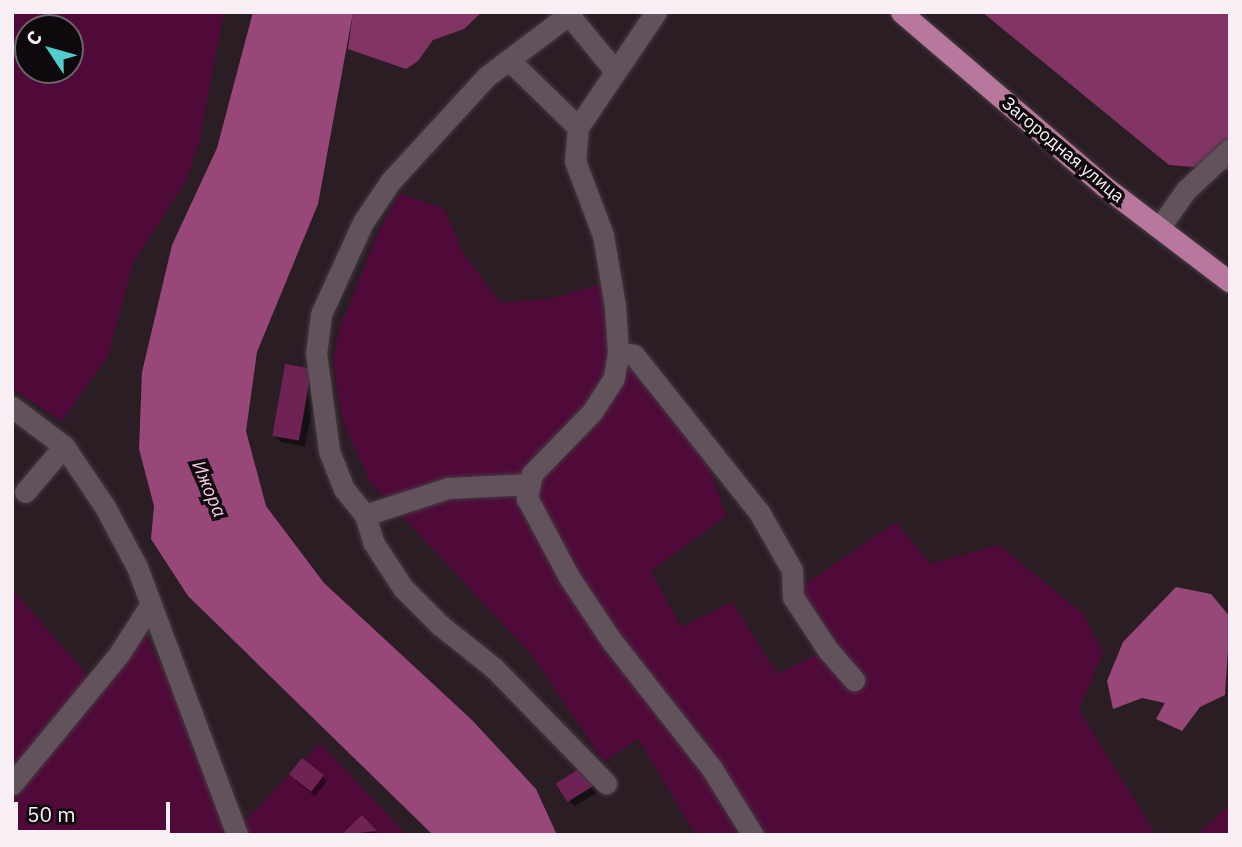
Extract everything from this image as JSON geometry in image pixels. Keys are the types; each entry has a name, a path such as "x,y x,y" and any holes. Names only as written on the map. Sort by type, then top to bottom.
{"main road":[{"name":"Загородная улица","path":"901,12 1159,228 1230,282"}],"street":[{"path":"656,12 578,127 575,161 603,235 618,352 614,378 592,412 532,474 527,498 569,578 611,640 712,769 753,835"},
{"path":"606,783 495,668 440,625 403,587 373,542 365,515 344,489 329,451 316,353 321,314 363,222 390,182 487,76 571,14 615,71"},
{"path":"509,60 578,127"},
{"path":"1159,228 1185,190 1230,149"},
{"path":"618,352 634,355 759,512 792,570 793,597 828,650 854,680"},
{"path":"12,407 64,446 105,507 151,604 237,835"},
{"path":"25,492 64,446"},
{"path":"365,515 448,488 530,484"},
{"path":"12,784 119,654 151,604"}],"shaded area":[{"path":"12,12 224,12 199,143 186,181 133,263 108,356 62,421 12,389"},
{"path":"353,12 482,12 464,29 433,40 418,61 406,69 348,49"},
{"path":"982,12 1230,12 1230,170 1169,165"},
{"path":"400,193 444,209 463,253 501,303 555,298 603,283 618,339 693,425 726,516 651,571 681,627 732,602 777,674 833,646 800,588 896,522 930,564 999,545 1083,614 1103,652 1079,710 1156,835 696,835 638,739 604,762 531,654 371,483 342,420 333,360 339,331 380,228"},
{"path":"12,589 88,676 145,634 239,827 320,743 407,835 12,835"},
{"path":"1230,805 1230,835 1196,835"}],"water":[{"name":"Ижора","path":"253,12 353,12 318,204 257,352 246,431 266,506 324,583 472,720 536,789 557,835 433,835 188,596 151,539 154,506 139,449 142,372 172,245 217,148"},
{"path":"1176,587 1211,594 1230,617 1225,695 1200,707 1182,731 1156,719 1165,703 1142,698 1113,709 1107,681 1123,642"}],"building":[{"path":"285,364 312,369 299,441 272,436"},
{"path":"302,758 324,775 311,792 289,775"},
{"path":"582,767 594,786 567,802 556,783"},
{"path":"362,815 377,831 341,835"}]}
